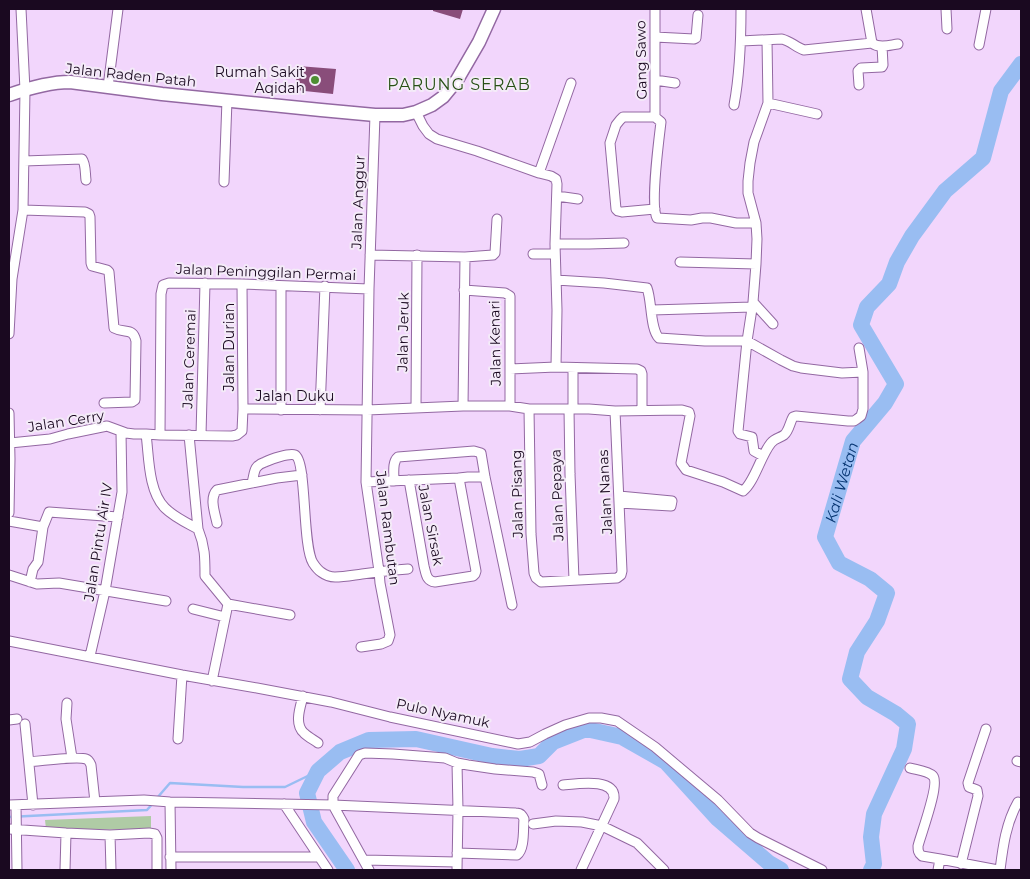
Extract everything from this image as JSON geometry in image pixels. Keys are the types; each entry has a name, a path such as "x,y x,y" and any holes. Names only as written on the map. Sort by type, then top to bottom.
{"main road":[{"name":"Jalan Raden Patah","path":"9,95 61,82 162,94 397,116 416,112 432,105 453,86 479,42 494,9"}],"street":[{"path":"9,334 13,249 24,210 25,90 21,9"},
{"path":"108,87 118,9"},
{"name":"Gang Sawo","path":"655,9 655,117 661,122 657,158 655,209"},
{"path":"734,105 739,80 741,9"},
{"path":"866,9 872,43"},
{"path":"946,9 947,29"},
{"path":"979,45 986,9"},
{"path":"655,37 696,38 698,15"},
{"path":"741,41 782,39 804,50 872,43 875,46 898,44"},
{"path":"763,456 754,451 751,436 740,434 738,431 747,341 753,304 757,239 756,223 749,200 748,181 754,142 768,103 767,40"},
{"path":"859,85 858,71 861,68 883,66 882,46"},
{"path":"655,80 675,83"},
{"path":"539,173 571,83"},
{"path":"224,182 227,100"},
{"path":"768,103 817,114"},
{"path":"416,112 429,134 437,139 556,179 556,367"},
{"name":"Jalan Anggur","path":"367,410 375,115"},
{"path":"655,117 623,117 616,125 610,143 616,209 622,212 655,209 658,218 665,220 711,218 736,223 756,223"},
{"path":"24,160 82,159 85,165 86,180"},
{"path":"557,196 578,199"},
{"path":"24,210 85,212 90,217 91,263 92,266 109,272 114,328 131,332 136,341 135,400 132,402 104,403"},
{"name":"Jalan Peninggilan Permai","path":"370,255 466,257 493,255 495,253 497,219"},
{"path":"555,244 624,243"},
{"path":"533,254 556,254"},
{"name":"Jalan Jeruk","path":"416,408 417,255"},
{"path":"463,406 466,257"},
{"path":"680,262 756,264"},
{"path":"556,280 645,287 648,289 654,332 659,338 747,341 793,366 842,373 864,372"},
{"name":"Jalan Peninggilan Permai","path":"160,435 162,289 164,285 169,283 205,283 369,289"},
{"name":"Jalan Ceremai","path":"201,435 205,283"},
{"name":"Jalan Durian","path":"242,284 243,409"},
{"path":"281,410 282,286"},
{"path":"320,410 325,286"},
{"name":"Jalan Kenari","path":"464,290 505,293 510,296 510,406"},
{"path":"652,310 753,304 773,324"},
{"path":"367,410 463,406 510,406 529,409 615,411 682,410 689,412 690,416 681,463 686,470 743,490 748,486 771,442 777,437 786,434 793,417 854,421 861,416 863,409 864,372 859,348"},
{"path":"510,369 556,367 639,369 642,374 642,410"},
{"path":"571,409 573,368"},
{"name":"Jalan Duku","path":"123,432 160,435 237,436 242,430 243,409 367,410"},
{"name":"Jalan Pisang","path":"529,409 531,534 536,578 541,582 574,580"},
{"name":"Jalan Pepaya","path":"571,409 570,474 574,580"},
{"name":"Jalan Rambutan","path":"361,647 381,644 388,641 390,635 380,583 366,482 367,410"},
{"name":"Jalan Nanas","path":"574,580 616,578 621,575 622,571 615,411"},
{"path":"9,413 9,513"},
{"name":"Jalan Cerry","path":"10,443 50,439 106,426 123,432"},
{"name":"Jalan Pintu Air IV","path":"90,656 105,590 122,492 123,432"},
{"path":"146,434 150,475 156,497 171,514 199,532"},
{"path":"189,435 199,532 206,556 205,576 228,604 290,615"},
{"path":"394,481 394,464 398,457 474,451 481,453 512,605"},
{"path":"252,483 256,467 259,464 291,454 296,456 299,459 302,475 305,518 310,556 313,564 327,575 336,577 408,569"},
{"path":"217,523 213,494 217,490 302,475"},
{"path":"366,482 485,477"},
{"name":"Jalan Sirsak","path":"408,480 424,566 429,580 435,582 473,576 476,571 459,478"},
{"path":"619,499 672,501 671,506 619,499"},
{"path":"30,582 38,562 43,527 49,512 118,517"},
{"path":"9,521 43,527"},
{"path":"9,575 42,585 59,583 166,601"},
{"path":"212,680 228,604"},
{"path":"193,609 225,617"},
{"name":"Pulo Nyamuk","path":"9,641 182,675 303,696 518,744 530,742 552,731 589,718 617,721 655,747 718,800 750,833 822,870"},
{"path":"178,739 182,675"},
{"path":"303,696 298,718 299,724 303,732 318,743"},
{"path":"67,703 65,713 72,758"},
{"path":"377,713 381,711 391,713"},
{"path":"17,721 29,762 33,805"},
{"path":"961,864 978,796 977,790 969,787 968,782 986,730"},
{"path":"328,805 357,757 363,754 445,758 457,763 495,769 536,772 539,774 542,784"},
{"path":"29,762 72,758 86,759 91,765 95,802"},
{"path":"457,763 457,862"},
{"path":"910,768 930,774 935,780 934,794 918,846 918,851 922,856 999,870 1008,823 1018,802"},
{"path":"563,785 595,783 610,788 614,792 614,798 581,870"},
{"path":"17,870 14,806 144,800 520,813 524,819 522,849 517,855 457,862 364,860"},
{"path":"166,802 170,870"},
{"path":"284,804 328,870"},
{"path":"328,805 369,870"},
{"path":"533,824 556,821 582,822 602,826 637,844 664,870"},
{"path":"14,827 66,833 110,835 155,834 157,838 157,870"},
{"path":"65,870 66,833"},
{"path":"110,835 111,870"},
{"path":"170,857 319,857"},
{"path":"938,870 940,859"}],"green space":[{"path":"151,816 151,830 46,829 45,820"}],"building":[{"path":"433,9 463,9 460,19 433,11"},
{"name":"Rumah Sakit Aqidah","path":"298,66 336,69 333,94 295,90"}],"waterway":[{"name":"Kali Wetan","path":"871,870 874,864 871,837 874,814 904,749 908,724 896,714 867,697 850,679 857,652 877,621 887,593 870,579 839,563 825,537 853,441 885,403 896,384 861,325 867,307 889,284 897,262 912,236 945,191 983,158 1001,91 1021,64"},
{"path":"347,870 314,822 307,793 318,771 340,752 369,740 416,739 492,756 520,759 539,756 553,742 586,729 622,737 666,762 718,819 769,863 781,870"},
{"path":"157,798 170,783 285,787 318,771"},
{"path":"9,817 147,810 154,802"}],"place":[{"name":"Rumah Sakit Aqidah","path":"315,80"}],"district":[{"name":"PARUNG SERAB","path":"459,84"}]}
